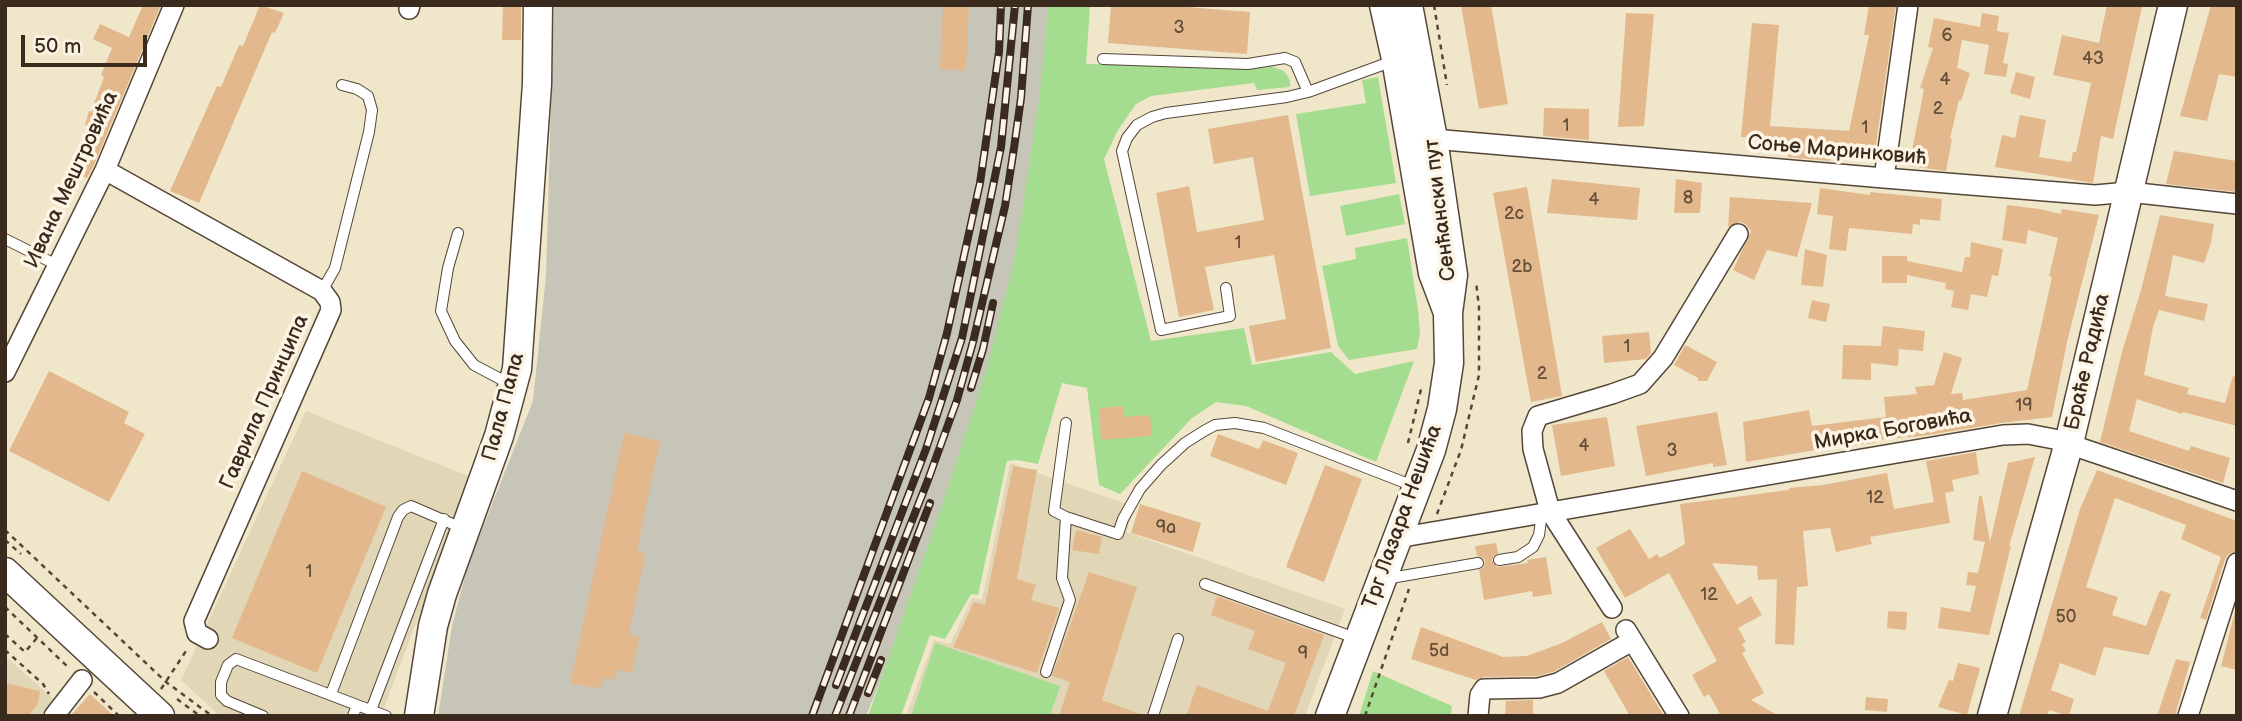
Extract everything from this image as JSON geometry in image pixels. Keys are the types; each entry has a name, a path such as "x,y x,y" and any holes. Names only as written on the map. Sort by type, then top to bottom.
{"street":[{"name":"Ивана Мештровића","path":"5,372 104,170 174,5"},
{"name":"Пала Папа","path":"419,716 433,626 455,525 499,436 514,385 520,345 537,84 538,5"},
{"name":"Сенћански пут","path":"1384,5 1433,273 1448,313"},
{"name":"Сенћански пут","path":"1408,5 1433,139 1453,275 1448,313"},
{"path":"1884,178 1908,5"},
{"name":"Браће Радића","path":"1992,716 2069,443 2173,5"},
{"name":"Соње Маринковић","path":"1433,139 2095,195 2129,192 2237,204"},
{"name":"Гаврила Принципа","path":"104,170 322,291 330,302 331,310 194,621 203,636"},
{"path":"1612,608 1546,512 1532,431 1538,415 1640,384 1663,358 1738,234"},
{"name":"Трг Лазара Нешића","path":"1330,716 1431,450 1442,409 1449,363 1448,313"},
{"name":"Мирка Боговића","path":"1396,538 2003,435 2028,434 2069,443 2237,501"},
{"path":"2188,716 2237,562"},
{"path":"5,572 154,710"},
{"path":"1478,716 1480,695 1484,689 1515,690 1558,683 1629,635 1679,716"},
{"path":"53,706 82,680"}],"lane":[{"path":"1103,59 1248,64 1286,58 1295,62 1308,92"},
{"path":"1226,288 1230,316 1161,330 1122,151 1127,138 1137,125 1152,117 1287,97 1308,92 1396,59"},
{"path":"322,291 335,268 372,110 368,96 357,89 342,85"},
{"path":"458,233 448,268 441,311 455,341 474,365 514,385"},
{"path":"5,239 58,265"},
{"path":"1066,423 1054,511 1118,534 1140,489 1161,464 1185,443 1215,425 1235,424 1264,428 1416,487"},
{"path":"331,694 398,517 403,510 411,506 455,525 371,710"},
{"path":"1499,560 1518,557 1533,547 1546,512"},
{"path":"1046,672 1070,600 1062,579 1066,517"},
{"path":"1381,579 1478,564"},
{"path":"1205,584 1359,639"},
{"path":"1153,716 1178,639"},
{"path":"263,716 227,701 221,695 221,682 228,666 236,659 386,716"},
{"path":"353,716 357,705"}],"path":[{"path":"1408,442 1423,378"},
{"path":"5,530 166,682 212,716"},
{"path":"5,607 119,716"},
{"path":"5,634 25,652 37,638"},
{"path":"154,710 166,682 203,636"},
{"path":"5,650 44,684 53,706"}],"shaded area":[{"path":"554,5 1059,5 1040,175 970,457 866,716 438,716 452,626 468,565 533,401 546,275"},
{"path":"306,411 471,477 381,716 220,716 181,680"},
{"path":"1010,463 1135,507 1126,532 1345,609 1305,716 906,716 934,640 950,644 972,598 982,600"},
{"path":"5,656 56,701 45,716 5,716"}],"green space":[{"path":"1048,5 1090,5 1086,64 1271,66 1284,71 1290,80 1290,87 1257,90 1254,83 1151,96 1136,104 1118,130 1104,159 1151,341 1244,328 1252,365 1331,352 1355,374 1414,361 1376,462 1246,406 1216,402 1192,418 1120,494 1099,485 1087,388 1062,383 1038,464 1007,461 978,595 971,594 945,639 930,635 901,716 868,716 986,371 1015,258 1040,92"},
{"path":"1378,77 1396,183 1310,196 1296,114 1366,103 1362,80"},
{"path":"1399,194 1405,224 1346,236 1340,206"},
{"path":"1407,238 1418,310 1420,334 1417,349 1349,360 1338,346 1322,266 1356,259 1355,248"},
{"path":"935,643 1060,686 1050,716 911,716"},
{"path":"1373,671 1452,706 1451,716 1359,716"}],"building":[{"path":"143,5 161,5 94,165 87,178 68,172 88,126 85,125 89,111 91,112 104,77 101,75 112,48 93,39 100,24 129,37"},
{"path":"260,5 284,13 275,33 272,32 199,203 170,191 217,86 221,87 239,45 243,46"},
{"path":"503,5 521,5 521,40 502,40"},
{"path":"943,5 969,5 966,71 940,69"},
{"path":"1111,5 1162,5 1250,12 1247,54 1108,43"},
{"path":"1461,5 1491,5 1508,104 1479,109"},
{"path":"1869,5 1896,5 1874,158 1831,155 1830,161 1788,157 1789,141 1741,137 1752,23 1779,25 1770,126 1849,131 1869,35 1864,35"},
{"path":"2107,5 2142,7 2113,139 2101,136 2093,183 1995,167 2002,135 2015,138 2020,115 2046,120 2039,157 2071,162 2073,152 2076,152 2091,83 2053,75 2062,35 2099,43"},
{"path":"2211,5 2237,5 2237,77 2219,74 2207,121 2180,116"},
{"path":"1626,13 1654,14 1644,126 1618,127"},
{"path":"1982,13 1999,16 1997,31 2009,33 2003,63 2008,64 2006,77 1984,74 1989,45 1962,40 1957,68 1970,73 1961,101 1959,100 1946,171 1909,166 1924,89 1920,88 1933,48 1928,47 1934,18 1980,27"},
{"path":"2016,72 2035,77 2030,99 2010,93"},
{"path":"1544,108 1589,109 1589,140 1543,136"},
{"path":"1288,115 1331,348 1256,362 1249,326 1286,319 1274,255 1205,267 1214,310 1179,317 1156,193 1189,186 1197,232 1264,220 1253,157 1214,164 1208,129"},
{"path":"2174,151 2237,161 2237,192 2166,184"},
{"path":"1552,179 1640,188 1637,220 1547,213"},
{"path":"1676,179 1702,183 1700,213 1674,213"},
{"path":"1527,187 1562,396 1531,402 1493,193"},
{"path":"1820,188 1870,195 1870,192 1942,199 1940,221 1920,219 1920,225 1913,224 1912,234 1849,228 1846,251 1829,249 1833,216 1817,214"},
{"path":"1730,197 1812,203 1797,257 1767,250 1754,280 1733,270 1751,231 1739,222 1728,227"},
{"path":"2007,205 2061,214 2062,209 2099,215 2067,342 2052,417 1922,436 1874,440 1875,443 1746,462 1743,422 1809,410 1812,426 1886,417 1884,397 1917,394 1915,387 1934,385 1944,352 1962,358 1951,394 1962,393 1963,400 2027,390 2058,238 2028,230 2026,244 2002,240"},
{"path":"2160,215 2214,224 2204,263 2173,255 2165,296 2208,304 2204,321 2159,310 2144,375 2189,388 2187,394 2225,403 2233,376 2237,377 2237,426 2183,412 2182,414 2137,399 2129,431 2189,451 2191,446 2230,458 2223,483 2100,442"},
{"path":"1971,242 2003,249 1998,276 1992,275 1987,297 1971,294 1968,310 1951,307 1954,291 1945,289 1946,283 1907,275 1907,283 1882,283 1882,256 1907,256 1907,261 1962,272 1965,257 1970,257"},
{"path":"1805,249 1827,255 1823,287 1801,285"},
{"path":"1812,300 1830,304 1826,322 1808,318"},
{"path":"1883,326 1925,331 1923,351 1899,349 1898,366 1871,363 1871,380 1842,379 1843,345 1881,346"},
{"path":"1649,332 1651,353 1646,359 1604,363 1602,336"},
{"path":"1685,345 1717,362 1707,381 1698,381 1698,378 1674,365"},
{"path":"49,371 129,412 124,423 145,434 109,502 9,451"},
{"path":"1124,406 1124,417 1150,415 1152,436 1101,440 1099,408"},
{"path":"1717,412 1727,465 1713,467 1713,463 1646,476 1636,426"},
{"path":"1607,417 1615,466 1561,476 1552,425"},
{"path":"624,433 660,441 637,550 645,555 629,634 639,637 632,673 616,670 614,680 605,678 599,688 570,684"},
{"path":"1218,434 1259,449 1263,440 1298,453 1286,485 1210,456"},
{"path":"1976,452 1979,474 1952,480 1954,491 1945,493 1950,523 1870,537 1872,544 1836,552 1830,528 1803,531 1808,586 1797,587 1794,645 1775,644 1777,579 1758,580 1757,566 1712,563 1737,605 1751,596 1762,615 1738,628 1746,642 1742,644 1746,651 1742,653 1764,693 1751,700 1779,716 1721,716 1709,694 1704,697 1692,675 1717,661 1669,573 1625,598 1596,548 1630,529 1649,559 1657,554 1660,558 1685,544 1680,504 1823,485 1887,473 1894,509 1934,502 1926,461"},
{"path":"2035,457 2009,546 1989,635 1938,628 1941,607 1970,612 1976,586 1966,585 1968,572 1978,573 1985,542 1973,540 1979,496 1982,496 1990,542 2008,463"},
{"path":"1325,465 1362,479 1324,582 1286,567"},
{"path":"1013,466 1037,470 1017,579 1036,585 1031,600 1059,608 1037,673 953,647 974,602 985,605"},
{"path":"2097,470 2237,521 2237,551 2225,559 2206,620 2200,618 2221,557 2181,539 2186,525 2115,498 2086,587 2118,597 2112,615 2146,626 2160,590 2171,594 2149,655 2104,647 2095,676 2060,663 2051,690 2074,699 2069,716 2049,710 2047,716 2019,716 2080,509"},
{"path":"302,471 386,507 317,673 232,638"},
{"path":"1140,504 1201,523 1193,552 1131,533"},
{"path":"1076,530 1102,537 1099,554 1072,550"},
{"path":"1496,543 1498,553 1492,560 1497,567 1528,563 1527,560 1546,557 1552,594 1533,597 1532,591 1484,600 1479,570 1485,562 1477,556 1475,546"},
{"path":"1089,572 1137,587 1102,700 1140,716 1059,716 1070,682 1052,676"},
{"path":"1217,596 1324,635 1294,716 1186,716 1197,685 1268,711 1286,663 1248,649 1255,631 1211,615"},
{"path":"2237,604 2237,670 2221,666"},
{"path":"1888,611 1907,612 1906,630 1887,628"},
{"path":"1602,622 1611,639 1553,672 1537,676 1484,677 1476,680 1411,659 1421,627 1503,657 1527,656 1562,643"},
{"path":"1628,657 1664,716 1630,716 1604,671"},
{"path":"2176,659 2190,662 2175,716 2157,716"},
{"path":"1958,663 1980,668 1967,715 1938,707 1949,680 1953,681"},
{"path":"5,683 40,691 38,704 28,716 5,716"},
{"path":"90,694 114,716 70,716"},
{"path":"1866,697 1888,699 1887,712 1865,710"},
{"path":"1533,700 1533,716 1505,716 1506,701"}],"railway":[{"path":"812,716 929,398 947,333 980,183 999,52 1001,5"},
{"path":"836,685 926,449 962,338 1001,147 1015,5"},
{"path":"835,716 928,480 957,400 973,342 1005,206 1021,98 1028,5"},
{"path":"971,388 993,303"},
{"path":"849,716 930,503"},
{"path":"868,693 881,660"}]}
